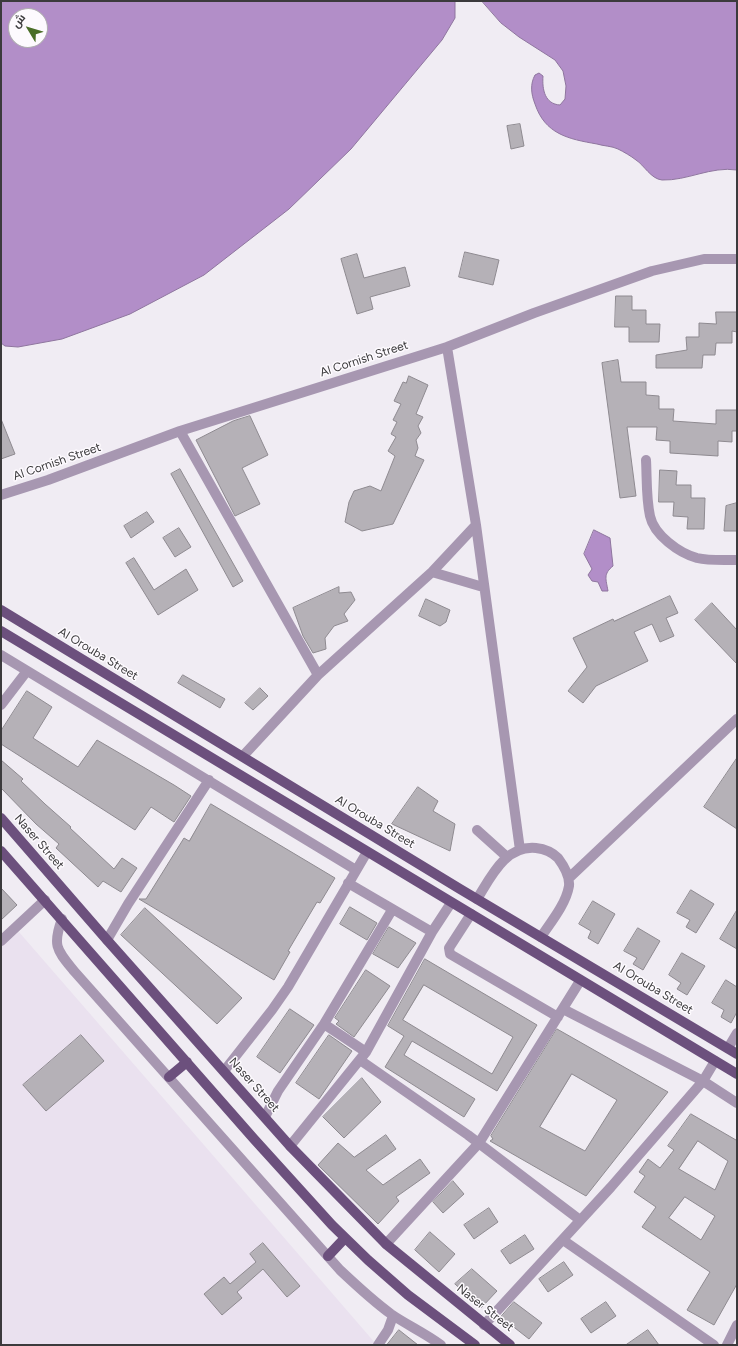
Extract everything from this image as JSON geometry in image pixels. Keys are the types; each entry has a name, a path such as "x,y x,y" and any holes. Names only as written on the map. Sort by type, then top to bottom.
{"main road":[{"name":"Al Orouba Street","path":"1,610 737,1054"},
{"path":"1,631 580,981 737,1074"},
{"path":"129,709 138,694"},
{"name":"Naser Street","path":"1,818 290,1146 386,1244 510,1345"},
{"path":"1,851 306,1196 346,1238 408,1295 475,1345"},
{"path":"169,1077 187,1062"},
{"path":"328,1256 346,1238"}],"street":[{"name":"Al Cornish Street","path":"1,494 48,480 180,431 447,347 534,313 652,271 704,259 737,258"},
{"path":"447,347 476,525 483,587 520,850"},
{"path":"180,431 318,676"},
{"path":"646,460 650,516 655,527 662,535 681,551 696,558 737,560"},
{"path":"243,756 318,676 432,572 476,525"},
{"path":"432,572 483,587"},
{"path":"1,655 356,870"},
{"path":"1,705 27,670"},
{"path":"569,878 736,723"},
{"path":"107,940 128,904 209,780"},
{"path":"477,830 507,857"},
{"path":"477,898 497,867 507,857 520,850 534,848 545,849 555,855 569,878 569,887 565,900 542,937"},
{"path":"224,1071 272,1010 288,987 367,852"},
{"path":"348,883 432,932"},
{"path":"1,940 45,900"},
{"path":"290,1146 363,1056 432,932 451,903"},
{"path":"265,1117 278,1091 324,1024 392,910"},
{"path":"471,914 448,948 450,954 560,1013 703,1081 737,1103"},
{"path":"62,920 56,936 60,954 328,1256 371,1300 393,1316 417,1328 441,1345"},
{"path":"386,1244 479,1143 580,981"},
{"path":"324,1024 415,1096 580,1220"},
{"path":"728,1048 737,1033"},
{"path":"484,1325 611,1187 703,1081 715,1061"},
{"path":"563,1240 714,1345"},
{"path":"378,1345 388,1330 393,1316"},
{"path":"727,1345 737,1325"}],"shaded area":[{"path":"1,1 455,1 455,18 442,40 351,149 289,209 204,275 130,314 62,339 18,347 5,346 1,343"},
{"path":"482,1 737,1 737,170 718,170 671,180 662,180 654,177 639,162 618,149 576,140 551,129 539,114 532,93 532,82 535,75 539,73 543,76 544,91 548,99 555,104 560,105 565,99 566,86 563,71 555,60 519,37 501,23"},
{"path":"594,530 610,538 613,566 606,574 608,591 602,591 598,582 592,581 588,575 592,569 584,554"},
{"path":"19,932 376,1344 1,1345 1,947"}],"building":[{"path":"520,124 524,146 511,149 507,126"},
{"path":"465,252 499,260 493,285 459,277"},
{"path":"357,254 364,278 405,267 410,286 370,297 373,309 357,314 341,259"},
{"path":"616,296 632,296 632,310 646,310 646,324 660,324 659,342 629,342 629,327 615,327"},
{"path":"716,312 737,312 737,332 732,331 732,343 716,343 715,355 703,355 702,368 656,368 656,355 687,350 686,337 699,337 699,323 716,324"},
{"path":"618,360 621,382 646,382 646,395 659,396 659,409 674,409 673,421 716,424 716,410 737,410 737,431 732,431 732,442 718,441 718,456 670,453 670,441 656,440 657,427 627,427 636,496 620,498 602,363"},
{"path":"409,376 428,385 416,414 423,417 418,426 421,433 416,440 418,448 415,456 424,460 393,524 362,531 345,522 349,502 354,491 370,486 381,491 395,456 388,451 396,437 391,434 397,422 393,420 401,404 394,401 403,382 406,383"},
{"path":"250,416 268,455 242,468 260,504 235,516 196,440 233,421"},
{"path":"1,419 15,454 1,459"},
{"path":"180,469 243,581 233,587 171,474"},
{"path":"660,470 677,471 676,485 691,485 691,498 705,498 704,529 687,529 688,517 673,516 674,502 659,502"},
{"path":"737,503 737,531 724,531 726,506"},
{"path":"147,512 154,522 131,538 124,526"},
{"path":"179,528 191,547 175,557 163,538"},
{"path":"134,558 154,590 186,569 198,590 158,615 126,563"},
{"path":"339,587 339,593 351,592 355,600 344,614 348,621 334,626 325,638 326,649 313,653 303,636 293,608"},
{"path":"670,596 678,613 666,618 674,636 660,642 652,624 634,632 648,661 596,686 583,703 568,691 587,667 573,638 613,619 614,621"},
{"path":"426,599 450,610 446,622 440,626 419,616"},
{"path":"712,603 737,630 737,664 695,620"},
{"path":"183,675 225,699 220,708 178,683"},
{"path":"260,688 268,696 253,710 245,703"},
{"path":"27,691 52,707 33,738 78,767 97,740 174,785 191,796 174,822 151,807 135,830 1,744 1,731"},
{"path":"737,758 737,829 704,807"},
{"path":"1,760 23,779 21,781 114,869 122,858 137,868 121,892 103,881 98,887 56,848 59,844 36,824 1,788"},
{"path":"418,787 438,801 433,811 455,824 450,851 392,824"},
{"path":"211,804 335,878 320,903 317,902 288,951 290,952 274,980 139,899 146,899 184,838 189,841"},
{"path":"1,888 17,905 1,920"},
{"path":"691,890 714,904 696,933 686,927 690,920 677,913"},
{"path":"593,901 615,914 598,944 588,938 591,931 579,924"},
{"path":"350,907 377,923 367,940 340,924"},
{"path":"145,908 242,998 217,1024 121,935"},
{"path":"737,910 737,949 720,939"},
{"path":"389,927 416,943 398,968 373,954"},
{"path":"638,928 660,941 643,970 633,964 637,958 624,951"},
{"path":"682,953 705,966 687,995 677,989 681,983 669,975"},
{"path":"425,959 537,1025 497,1091 412,1041 404,1055 475,1099 464,1117 385,1067 404,1036 388,1026","holes":["424,985 513,1037 492,1074 403,1020"]},
{"path":"366,970 390,986 354,1037 336,1024 339,1021 335,1018"},
{"path":"726,980 737,987 737,1012 731,1023 721,1017 724,1010 712,1003"},
{"path":"290,1009 314,1025 280,1073 257,1057"},
{"path":"557,1029 668,1092 586,1196 490,1141 493,1139 491,1136","holes":["572,1074 617,1100 585,1151 540,1127"]},
{"path":"81,1035 104,1061 46,1111 23,1085"},
{"path":"329,1035 352,1051 319,1099 296,1083"},
{"path":"362,1078 381,1102 344,1138 323,1117"},
{"path":"691,1114 736,1140 737,1139 737,1284 714,1325 687,1310 710,1272 642,1227 656,1207 634,1192 645,1176 639,1172 648,1159 660,1168 674,1150 668,1146","holes":["698,1141 728,1161 715,1190 679,1169","685,1197 715,1216 701,1240 669,1218"]},
{"path":"386,1135 396,1149 366,1170 383,1185 420,1159 430,1173 396,1197 399,1201 378,1224 318,1165 338,1143 354,1157"},
{"path":"453,1181 464,1194 443,1213 433,1202"},
{"path":"489,1208 498,1222 474,1239 464,1225"},
{"path":"430,1232 455,1254 439,1272 415,1250"},
{"path":"525,1235 534,1249 510,1264 501,1251"},
{"path":"263,1243 300,1286 287,1297 263,1269 237,1292 242,1298 222,1315 204,1294 224,1277 230,1284 256,1262 250,1254"},
{"path":"564,1262 573,1275 548,1292 539,1279"},
{"path":"472,1269 497,1291 481,1308 455,1284"},
{"path":"514,1302 542,1323 529,1339 501,1317"},
{"path":"606,1302 616,1316 591,1333 581,1319"},
{"path":"399,1330 418,1345 387,1345"},
{"path":"648,1330 659,1345 626,1345"}]}
